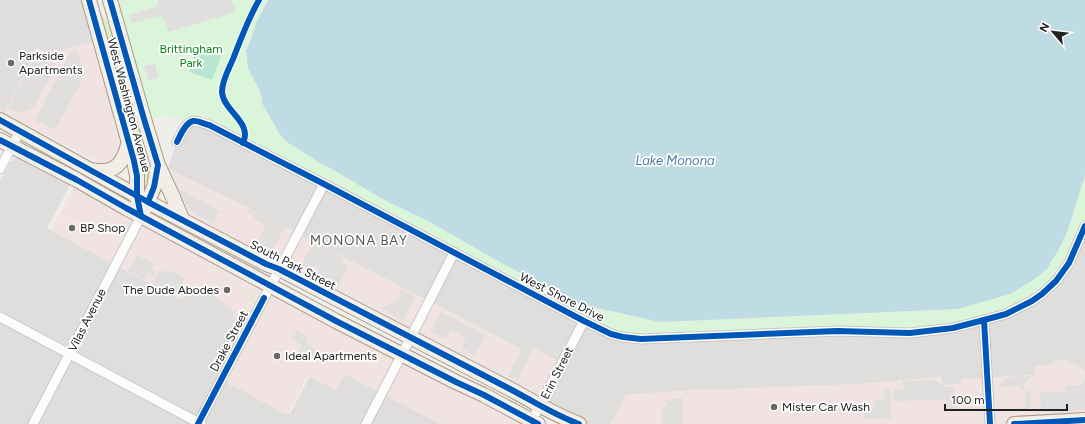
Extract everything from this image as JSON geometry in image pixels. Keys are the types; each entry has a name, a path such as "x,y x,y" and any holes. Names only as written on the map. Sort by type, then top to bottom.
{"main road":[{"name":"West Washington Avenue","path":"89,0 129,140 142,199 141,216"},
{"path":"94,0 109,18 117,23"},
{"name":"West Washington Avenue","path":"110,0 158,165 154,187 142,199"},
{"name":"South Park Street","path":"0,120 142,199 532,400 551,412 579,424"},
{"path":"88,169 99,172 114,169 123,159 129,140"},
{"path":"6,143 336,321 484,395 533,423"},
{"path":"158,165 182,219"},
{"path":"1014,424 1085,420"}],"street":[{"name":"West Shore Drive","path":"177,142 187,124 193,121 208,125 324,184 584,321 611,334 623,337 649,339 837,332 910,333 954,328 1006,314 1032,302 1056,281 1069,263 1085,226"},
{"path":"0,169 6,143 20,131"},
{"name":"Drake Street","path":"199,424 324,184"},
{"name":"Vilas Avenue","path":"33,424 141,216"},
{"path":"366,424 454,253"},
{"path":"0,317 199,424"},
{"path":"984,320 990,424"},
{"name":"Erin Street","path":"533,423 540,406 584,321"}],"shaded area":[{"path":"0,0 81,0 93,42 48,54 37,48 4,113 0,111"},
{"path":"159,0 232,0 236,12 168,32 165,20 160,16 131,23 129,15 154,7 157,5"},
{"path":"101,40 129,140 116,167 108,162 102,163 96,161 4,113 37,48 48,53"},
{"path":"77,50 83,71 81,82 55,130 35,120 71,51"},
{"path":"37,51 49,57 55,67 34,107 20,113 8,107"},
{"path":"155,64 159,78 148,81 144,66"},
{"path":"193,121 600,329 1006,314 1085,226 1085,371 1067,360 1054,361 1053,364 1035,375 962,379 962,384 942,385 941,377 859,384 677,391 626,395 611,424 579,424 540,406 525,343 521,349 249,208 168,169 177,142"},
{"path":"15,158 19,158 71,184 47,228 177,298 186,300 246,332 221,379 290,414 310,376 336,390 345,373 442,424 0,424 0,181"},
{"path":"168,169 249,208 521,349 525,343 562,363 540,406 182,219 165,180"},
{"path":"77,180 530,424 440,424 344,374 336,390 308,376 287,415 221,379 246,332 186,300 177,298 51,230"},
{"path":"179,189 220,211 213,223 188,208"},
{"path":"249,208 285,227 272,251 269,251 256,244 266,225 254,219 255,217 246,212"},
{"path":"313,242 344,258 341,263 348,267 338,286 316,275 319,268 313,265 310,270 301,266"},
{"path":"137,255 154,264 151,269 156,271 153,277 148,274 145,280 128,271"},
{"path":"163,270 169,273 171,270 185,278 182,284 184,285 177,297 152,284 159,271 162,272"},
{"path":"195,286 226,303 225,306 236,312 233,317 236,318 233,325 186,301 182,301 188,290 191,294"},
{"path":"402,290 415,297 403,321 380,308 396,301"},
{"path":"441,312 485,335 475,355 461,348 466,338 451,330 446,339 431,331"},
{"path":"297,330 308,336 305,341 316,350 310,362 297,355 302,345 292,339"},
{"path":"525,343 534,348 517,381 508,376"},
{"path":"1067,360 1085,371 1085,420 1014,424 611,424 626,395 677,391 859,384 941,377 942,385 961,384 962,379 1034,375 1035,366 1053,364 1054,361"},
{"path":"1032,376 1023,386 1026,389 1024,392 1017,386 999,387 1007,377"},
{"path":"1085,378 1085,410 1041,412 1040,393 1065,391 1065,386 1081,385"},
{"path":"936,380 943,387 954,387 955,409 946,409 946,400 893,401 893,389 905,389 902,385 902,381"},
{"path":"884,388 890,388 891,418 864,419 864,412 873,409 875,406 875,400 885,399"},
{"path":"1031,389 1031,406 1027,412 1023,409 1025,405 1025,394"},
{"path":"683,398 683,424 662,424 662,406 667,405 664,400"}],"green space":[{"name":"Brittingham Park","path":"119,0 268,0 256,23 249,43 248,68 260,91 272,122 287,142 386,201 428,221 660,322 958,309 1047,269 1068,230 1085,175 1085,226 1073,255 1032,301 954,328 649,339 600,329 589,318 204,116 193,116 184,121 176,117 168,116 151,118"},
{"path":"100,14 111,26 148,156 148,184 145,182 143,163"},
{"path":"198,45 222,53 212,80 189,72"},
{"path":"38,150 102,183 83,176 37,151"},
{"path":"252,292 256,295 243,320 238,319 245,307 248,309 252,301 249,299"}],"water":[{"name":"Lake Monona","path":"268,0 1085,0 1085,175 1068,230 1047,269 1032,281 1010,294 958,309 660,322 580,304 498,261 428,221 386,201 287,142 279,133 262,103 260,91 248,68 246,50 256,23"}],"cycle path":[{"path":"89,0 134,161 137,176 137,196 141,216"},
{"path":"110,0 158,165 154,187 148,202"},
{"path":"243,143 245,136 244,129 227,105 222,88 251,14 259,0"},
{"path":"0,120 148,202 266,264 279,269 552,412 579,424"},
{"path":"177,142 183,130 190,122 196,121 209,125 584,321 611,334 641,339 837,331 910,333 953,328 1006,314 1032,301 1042,294 1056,281 1069,263 1085,226"},
{"path":"0,140 77,180 336,321 484,395 538,424"},
{"path":"198,424 264,298"},
{"path":"984,320 990,424"},
{"path":"1014,424 1085,420"}],"place":[{"name":"Parkside Apartments","path":"11,63"},
{"name":"BP Shop","path":"72,228"},
{"name":"The Dude Abodes","path":"227,290"},
{"name":"Ideal Apartments","path":"277,356"},
{"name":"Mister Car Wash","path":"774,407"}],"district":[{"name":"MONONA BAY","path":"359,240"}]}
